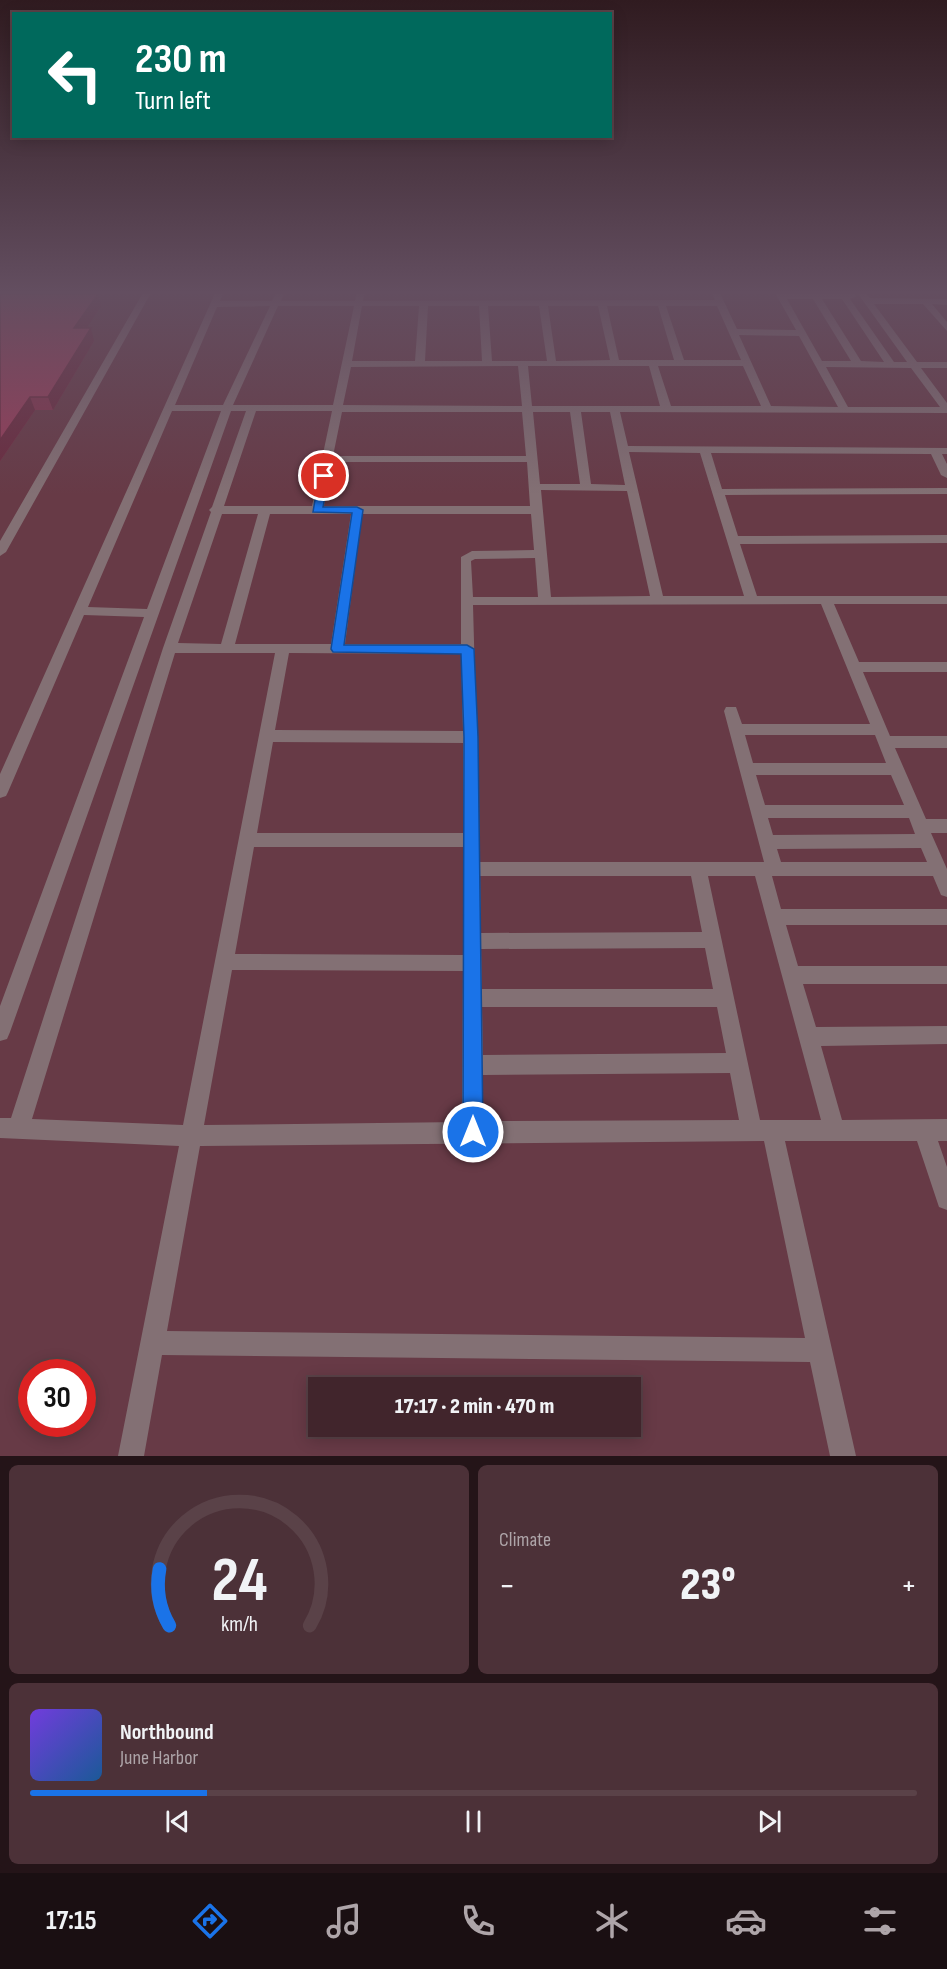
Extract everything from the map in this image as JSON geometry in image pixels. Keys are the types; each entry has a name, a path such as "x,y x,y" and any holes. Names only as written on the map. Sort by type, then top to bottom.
{"street":[{"path":"0,552 110,359"},
{"path":"0,792 191,359"},
{"path":"0,1032 227,408 250,359"},
{"path":"317,510 349,359"},
{"path":"420,359 420,364"},
{"path":"488,359 488,364"},
{"path":"551,359 552,364"},
{"path":"614,359 615,364"},
{"path":"678,359 680,364"},
{"path":"745,359 767,408"},
{"path":"814,359 845,410"},
{"path":"855,359 858,364"},
{"path":"887,359 891,365"},
{"path":"908,359 947,410"},
{"path":"348,364 747,363"},
{"path":"523,364 545,600"},
{"path":"653,364 666,408"},
{"path":"817,364 947,365"},
{"path":"170,408 339,406 947,410"},
{"path":"252,408 215,510 9,1129 191,1136 947,1130"},
{"path":"575,408 586,488"},
{"path":"614,408 657,600"},
{"path":"623,449 947,451"},
{"path":"704,449 752,600"},
{"path":"935,451 947,475"},
{"path":"327,459 532,459"},
{"path":"534,488 632,488"},
{"path":"718,492 947,491"},
{"path":"215,510 536,510"},
{"path":"227,648 265,510"},
{"path":"337,649 357,510"},
{"path":"0,523 17,523"},
{"path":"732,540 947,539"},
{"path":"473,1132 471,737 465,560 468,557 540,554"},
{"path":"826,600 947,890"},
{"path":"468,602 947,600"},
{"path":"79,611 151,613"},
{"path":"170,648 467,649"},
{"path":"131,1456 284,649"},
{"path":"854,667 947,667"},
{"path":"731,711 766,842 767,868 775,917 835,1131"},
{"path":"736,730 883,735 947,742"},
{"path":"267,736 471,737"},
{"path":"747,770 896,769"},
{"path":"758,811 920,827"},
{"path":"766,842 947,826"},
{"path":"247,840 471,840"},
{"path":"472,869 938,869"},
{"path":"698,869 738,1063 762,1131 820,1350 843,1456"},
{"path":"775,917 947,917"},
{"path":"472,941 713,940"},
{"path":"224,962 472,963"},
{"path":"791,975 947,975"},
{"path":"472,998 725,998"},
{"path":"808,1038 947,1035"},
{"path":"472,1065 738,1063"},
{"path":"924,1130 947,1198"},
{"path":"152,1343 820,1350"}],"shaded area":[{"path":"0,359 947,359 947,1456 0,1456"}],"building":[{"path":"0,359 72,359 48,397 30,397 0,440"}],"route":[{"path":"324,476 317,510 357,510 337,649 467,649 471,737 473,1132"}]}
